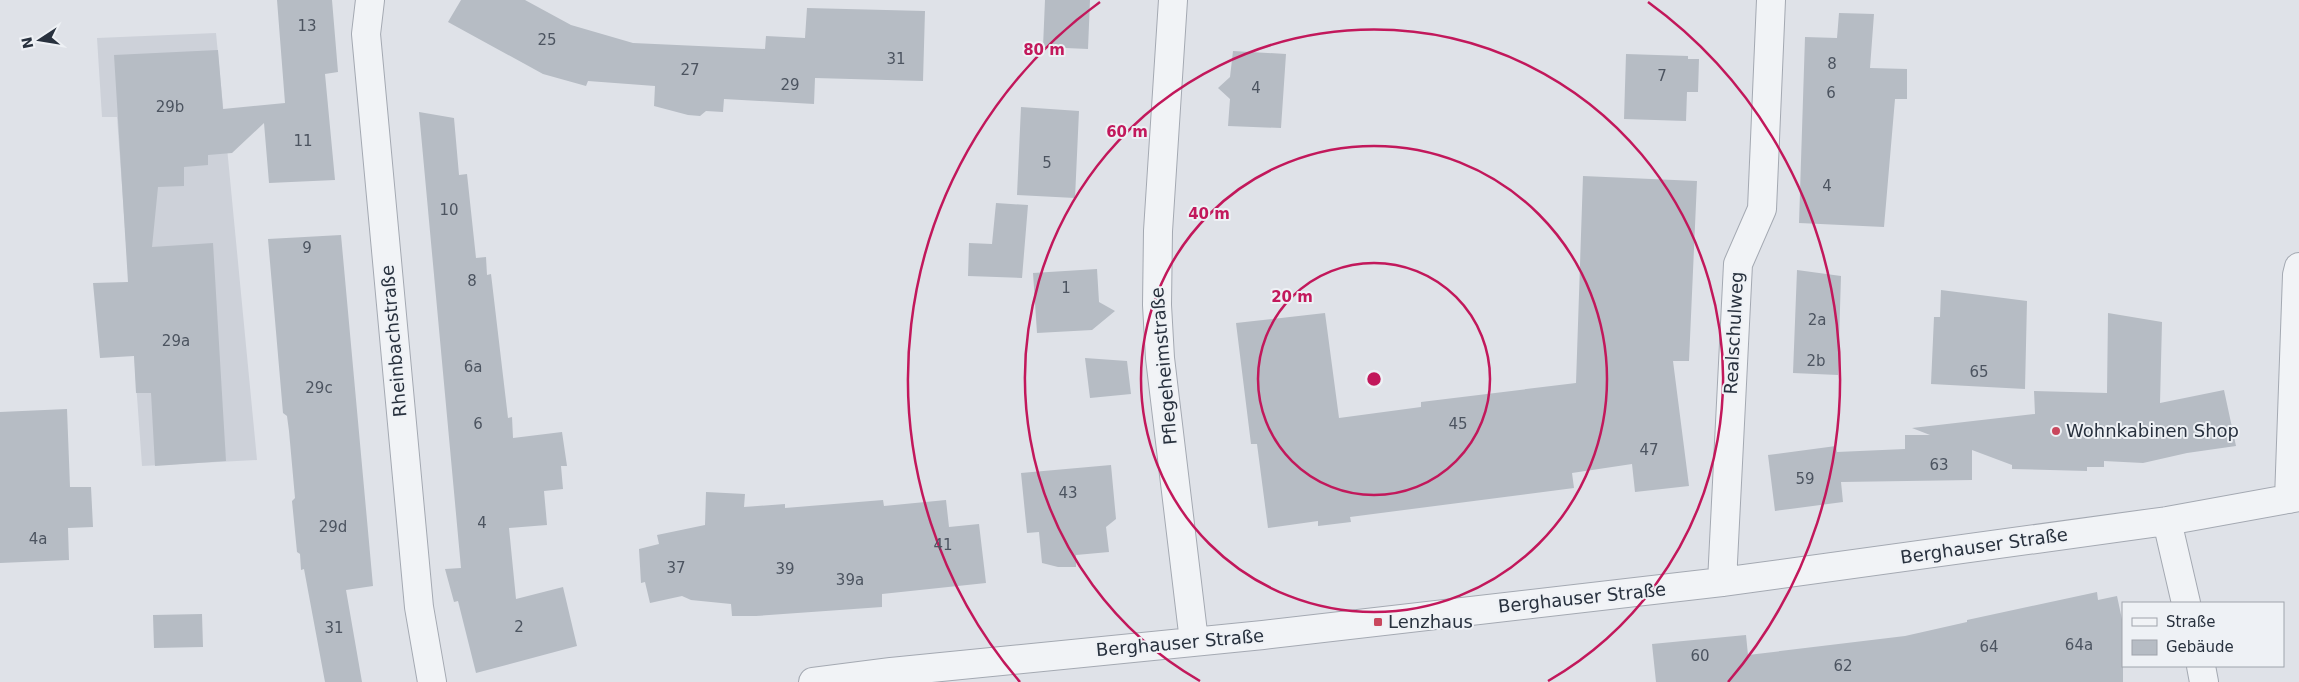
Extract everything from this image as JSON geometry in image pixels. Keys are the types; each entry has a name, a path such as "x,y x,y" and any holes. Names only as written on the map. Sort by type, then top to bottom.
{"street":[{"name":"Rheinbachstraße","path":"370,0 367,44 419,607 432,682"},
{"name":"Pflegeheimstraße","path":"1173,0 1158,231 1157,305 1160,358 1194,641"},
{"name":"Realschulweg","path":"1722,582 1738,264 1762,210 1772,0"},
{"name":"Berghauser Straße","path":"813,682 891,672 1263,635 1722,582 2167,521 2294,498 2297,275 2299,267"},
{"path":"2167,521 2186,602"},
{"path":"2200,667 2204,682"}],"shaded area":[{"path":"216,33 257,460 142,466 117,117 102,117 97,38"}],"building":[{"path":"277,0 332,0 338,72 325,74 335,180 269,183 264,123 232,153 208,155 208,165 184,167 184,186 158,187 152,247 213,243 226,461 155,466 151,393 136,393 134,356 100,358 93,283 128,282 114,55 218,50 223,109 285,103"},
{"path":"461,0 525,0 571,25 633,43 765,49 766,36 805,38 807,8 925,11 923,81 815,78 814,104 724,99 723,112 706,111 700,116 688,115 654,106 655,86 588,81 586,86 543,74 448,22"},
{"path":"1045,0 1090,0 1088,49 1043,47"},
{"path":"1839,13 1874,14 1870,68 1907,69 1907,99 1895,99 1884,227 1799,223 1805,37 1837,38"},
{"path":"1233,51 1286,54 1281,128 1228,126 1230,99 1218,88 1230,77"},
{"path":"1626,54 1688,56 1688,59 1699,59 1698,92 1687,92 1686,121 1624,119"},
{"path":"1021,107 1079,111 1075,198 1017,195"},
{"path":"419,112 454,118 459,175 467,174 476,258 486,257 487,275 491,274 508,418 512,417 513,438 562,432 567,466 561,466 563,489 544,491 547,525 509,528 516,599 563,587 577,646 476,673 458,601 454,602 445,569 461,568"},
{"path":"1583,176 1697,181 1689,361 1673,361 1689,486 1635,492 1632,464 1572,473 1574,488 1350,517 1351,522 1318,526 1318,521 1268,528 1257,444 1251,444 1236,323 1325,313 1339,418 1421,407 1421,402 1576,383"},
{"path":"996,203 1028,205 1022,278 968,276 969,243 992,244"},
{"path":"341,235 373,586 346,590 362,682 325,682 304,569 301,570 300,554 297,552 292,501 295,498 289,431 287,416 283,413 268,239"},
{"path":"1097,269 1099,302 1115,311 1092,330 1037,333 1033,273"},
{"path":"1797,270 1841,276 1838,375 1793,373"},
{"path":"1941,290 2027,301 2025,389 1931,384 1934,317 1940,317"},
{"path":"2108,313 2162,322 2160,403 2224,390 2236,446 2187,453 2143,463 2104,461 2104,467 2087,467 2087,471 2012,469 2012,465 1972,450 1972,480 1841,482 1843,502 1775,511 1768,455 1836,446 1837,452 1905,449 1905,435 1930,435 1912,428 2035,414 2034,391 2107,393"},
{"path":"1085,358 1127,361 1131,394 1090,398"},
{"path":"67,409 70,487 91,487 93,527 68,528 69,560 0,563 0,412"},
{"path":"1111,465 1116,519 1106,527 1109,552 1076,555 1076,567 1058,567 1042,563 1039,532 1027,533 1021,473"},
{"path":"706,492 745,494 744,507 785,504 785,508 883,500 884,506 946,500 949,527 979,524 986,583 882,594 882,607 756,616 732,616 731,604 691,600 682,596 650,603 645,582 641,583 639,549 659,544 657,535 705,525"},
{"path":"2097,592 2098,600 2117,596 2122,619 2123,682 1656,682 1652,644 1746,635 1748,655 1905,636 1967,622 1967,620"},
{"path":"202,614 203,647 154,648 153,615"}],"place":[{"name":"Wohnkabinen Shop","path":"2056,431"},
{"name":"Lenzhaus","path":"1378,622"}]}
